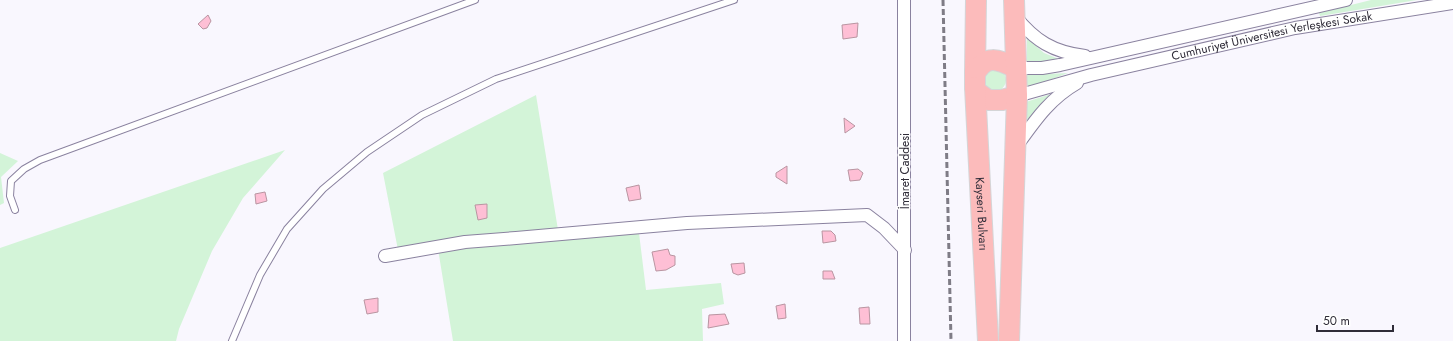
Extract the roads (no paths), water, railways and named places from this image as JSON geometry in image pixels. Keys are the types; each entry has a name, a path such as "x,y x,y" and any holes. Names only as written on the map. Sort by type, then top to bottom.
{"highway":[{"name":"Kayseri Bulvarı","path":"976,0 975,80 988,341"},
{"path":"1009,341 1017,96 1015,8"},
{"path":"1016,68 1003,61 994,60 980,65 975,80 980,96 988,100 1002,100 1017,96"}],"street":[{"name":"İmaret Caddesi","path":"904,0 904,341"},
{"name":"Cumhuriyet Üniversitesi Yerleşkesi Sokak","path":"1016,68 1051,67 1346,0"},
{"name":"Cumhuriyet Üniversitesi Yerleşkesi Sokak","path":"1017,96 1091,75 1295,28 1453,3"},
{"name":"Cumhuriyet Üniversitesi Yerleşkesi Sokak","path":"1015,8 1027,31 1052,48 1062,52 1092,57"},
{"name":"Cumhuriyet Üniversitesi Yerleşkesi Sokak","path":"1016,148 1053,99 1091,75"},
{"path":"385,256 465,242 687,223 867,215 884,228 905,250"}],"lane":[{"path":"14,210 10,196 11,181 24,169 40,160 475,0"},
{"path":"232,341 260,275 287,229 322,189 367,152 422,114 496,79 734,0"}],"railway":[{"path":"943,0 951,341"}]}
